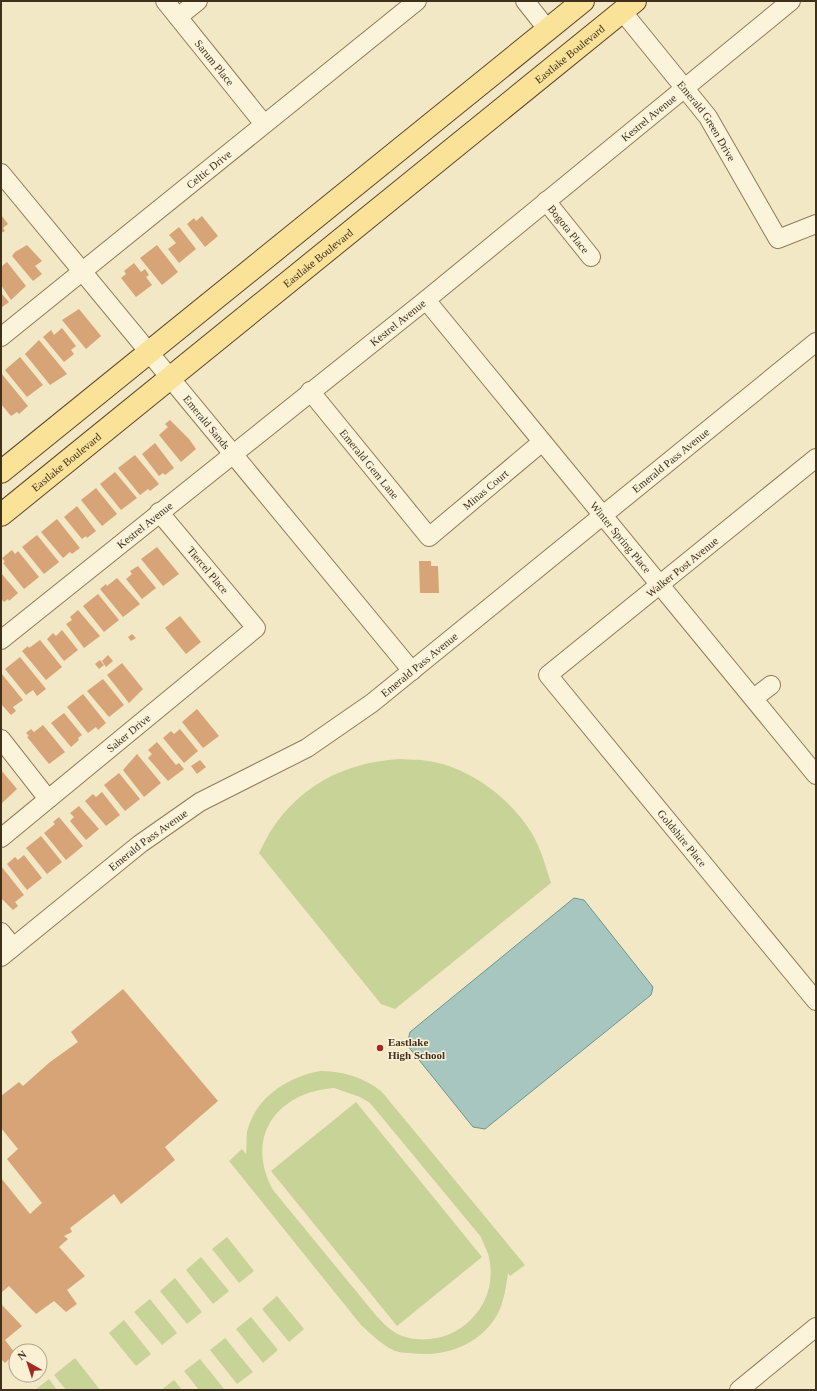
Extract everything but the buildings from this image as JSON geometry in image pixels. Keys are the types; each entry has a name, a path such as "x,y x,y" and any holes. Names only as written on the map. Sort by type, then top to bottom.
{"main road":[{"path":"1,472 583,1"},
{"name":"Eastlake Boulevard","path":"1,515 628,6"}],"street":[{"name":"Sarum Place","path":"165,1 264,124"},
{"path":"178,17 198,1"},
{"name":"Celtic Drive","path":"1,337 417,1"},
{"path":"525,1 548,30"},
{"name":"Kestrel Avenue","path":"1,640 232,453 426,300 792,1"},
{"name":"Emerald Green Drive","path":"628,6 708,117 778,239 816,224"},
{"name":"Emerald Sands","path":"1,173 412,671"},
{"name":"Bogota Place","path":"546,201 590,257"},
{"name":"Winter Spring Place","path":"426,300 816,775"},
{"name":"Emerald Pass Avenue","path":"7,952 140,844 188,811 213,795 306,748 372,703 816,342"},
{"name":"Emerald Gem Lane","path":"310,391 429,537"},
{"name":"Minas Court","path":"429,537 542,442"},
{"name":"Walker Post Avenue","path":"548,675 816,458"},
{"name":"Tiercel Place","path":"159,512 256,628"},
{"name":"Saker Drive","path":"1,838 256,628"},
{"name":"Goldshire Place","path":"548,675 816,1001"},
{"path":"754,698 771,685"},
{"path":"1,739 48,799"},
{"path":"1,932 7,952"},
{"path":"739,1390 816,1327"}],"green space":[{"path":"400,759 421,760 443,764 473,777 500,796 522,819 531,832 540,850 551,883 395,1009 381,1004 259,853 272,829 286,811 313,787 345,770 381,761"},
{"path":"320,1071 337,1072 368,1082 382,1092 525,1265 510,1276 508,1273 503,1300 497,1315 490,1325 471,1342 448,1351 423,1354 396,1351 382,1343 361,1325 229,1161 242,1149 246,1154 247,1132 251,1120 265,1099 285,1084 308,1074","holes":["334,1088 360,1097 370,1103 481,1237 488,1254 491,1273 488,1291 481,1307 470,1321 456,1331 439,1338 421,1339 402,1336 394,1332 383,1323 273,1190 265,1171 262,1152 265,1135 271,1121 282,1108 296,1098 314,1091"]},
{"path":"356,1102 482,1257 397,1326 271,1171"},
{"path":"227,1237 254,1271 239,1283 212,1249"},
{"path":"201,1257 229,1291 213,1304 186,1270"},
{"path":"175,1278 202,1312 187,1324 160,1291"},
{"path":"277,1296 304,1329 289,1342 262,1309"},
{"path":"150,1299 177,1333 162,1345 134,1312"},
{"path":"251,1317 278,1350 263,1363 236,1329"},
{"path":"124,1320 151,1354 136,1366 109,1333"},
{"path":"225,1338 253,1372 237,1384 210,1350"},
{"path":"75,1358 100,1390 66,1390 54,1375"},
{"path":"200,1359 225,1390 199,1390 184,1371"},
{"path":"49,1379 57,1390 35,1390 44,1383 48,1383"},
{"path":"174,1380 182,1390 161,1390"}],"water":[{"path":"574,898 584,900 653,987 651,995 485,1129 473,1127 407,1045 410,1032"}],"place":[{"name":"Eastlake High School","path":"380,1048"}]}
